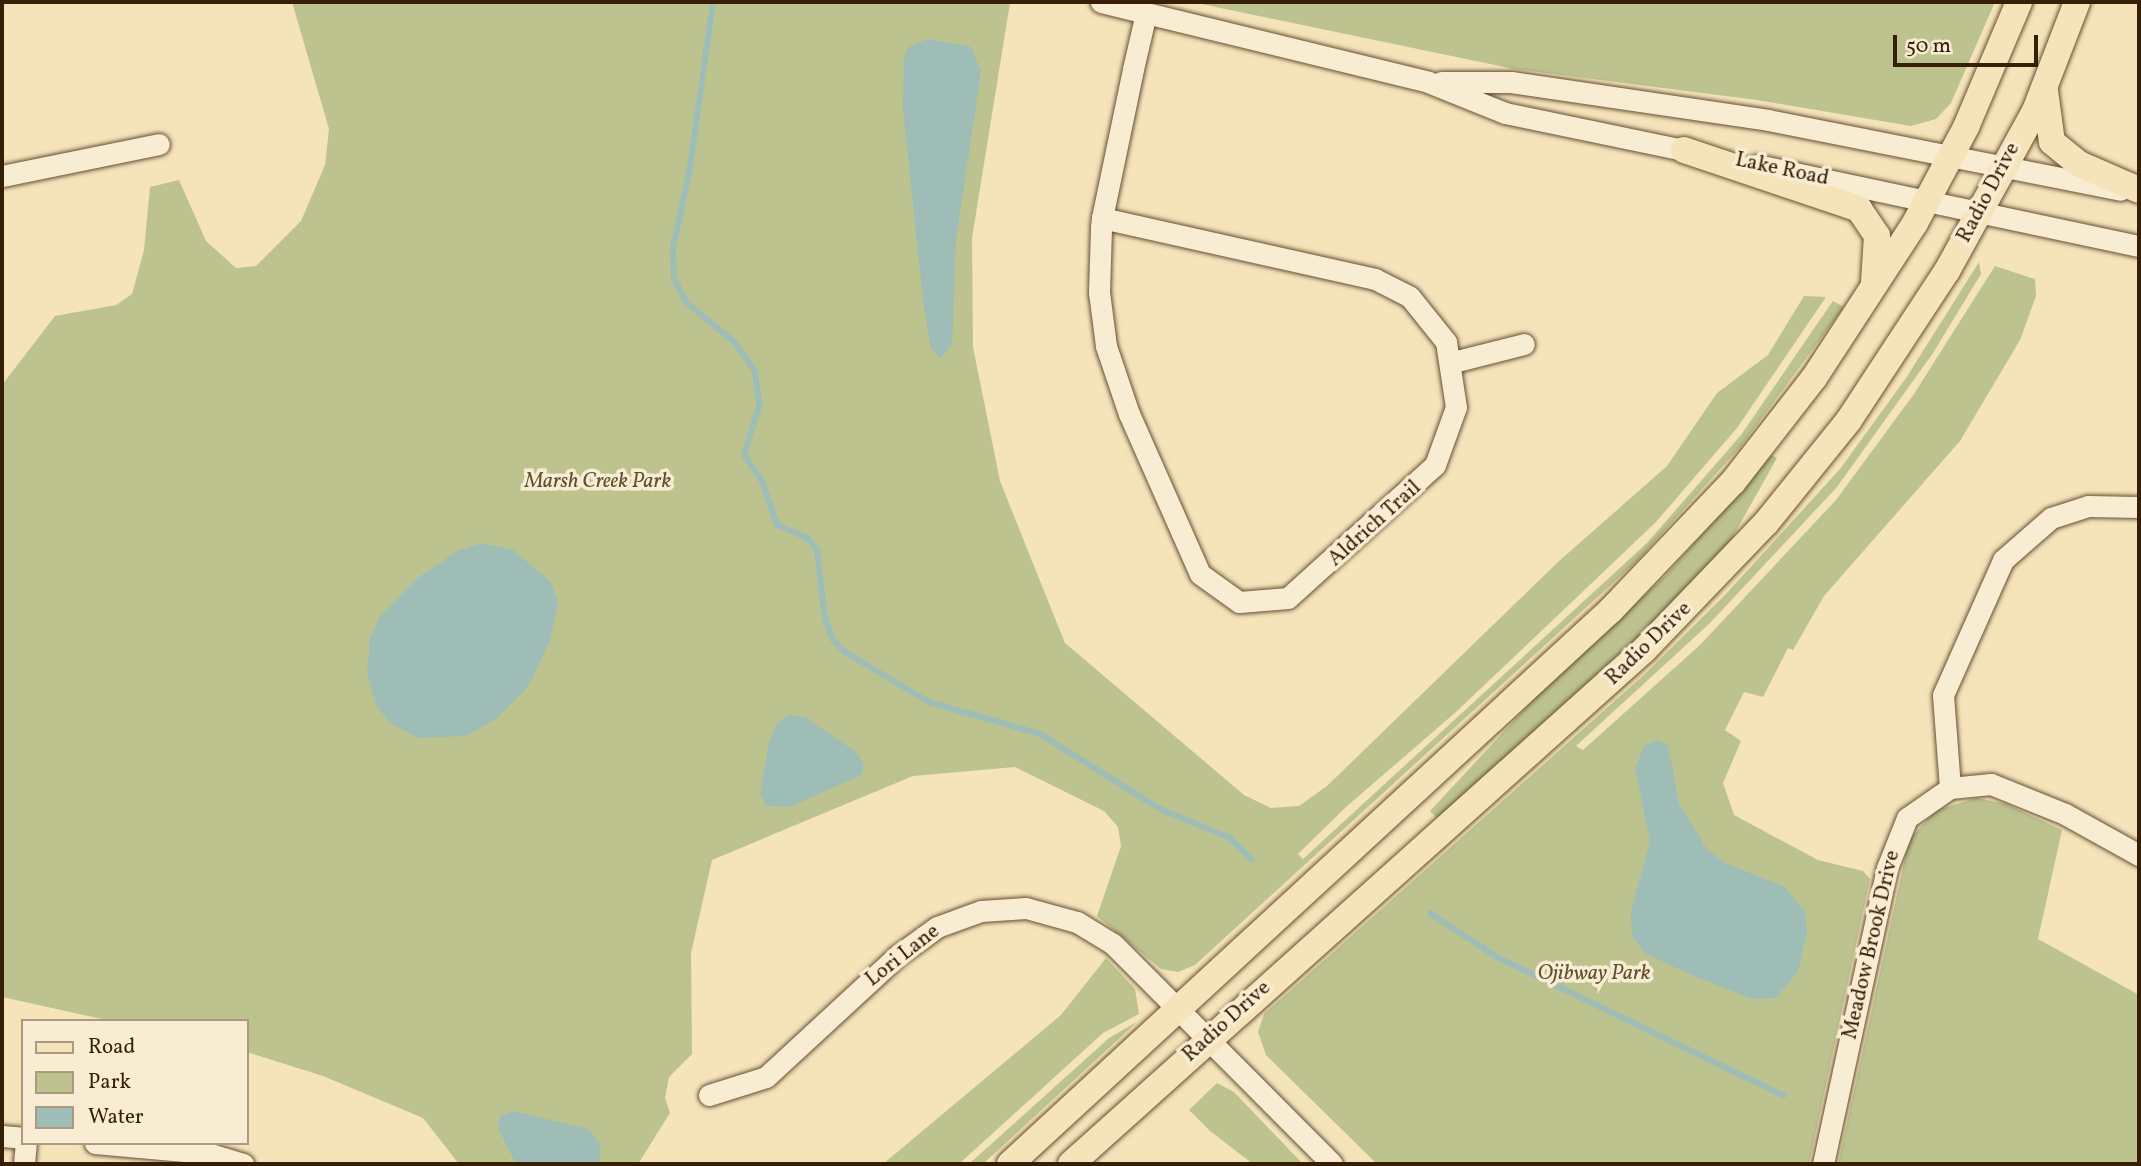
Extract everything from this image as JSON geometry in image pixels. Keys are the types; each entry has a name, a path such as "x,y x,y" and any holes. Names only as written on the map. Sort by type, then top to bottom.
{"main road":[{"name":"Radio Drive","path":"1010,1164 1181,1009 1674,548 1768,440 1864,306 1927,200 1952,154 2019,2"},
{"name":"Radio Drive","path":"1071,1164 1570,718 1707,589 1849,420 1980,211 2045,85 2077,2"},
{"path":"2045,85 2052,142 2080,164 2139,192"},
{"path":"1684,150 1859,209 1871,222 1879,249 1864,306"}],"street":[{"name":"Lake Road","path":"1101,2 1428,82 1505,113 2139,246"},
{"name":"Aldrich Trail","path":"1102,218 1387,284 1427,314 1453,362 1456,396 1451,429 1422,481 1296,594 1266,604 1234,600 1197,570 1115,378 1099,302 1102,218 1146,13"},
{"name":"Lake Road","path":"1428,82 1511,82 1801,125 2139,192"},
{"path":"2,176 159,144"},
{"path":"1453,362 1524,344"},
{"path":"1950,788 1943,695 2003,560 2051,518 2088,506 2139,507"},
{"name":"Meadow Brook Drive","path":"1824,1164 1895,842 1907,818 1950,788 1991,784 2027,796 2139,855"},
{"name":"Lori Lane","path":"709,1094 766,1077 918,939 981,911 1026,908 1077,922 1113,944 1210,1037 1332,1164"},
{"path":"2,1136 21,1138"},
{"path":"24,1164 26,1145"},
{"path":"117,1145 207,1153 243,1164"}],"green space":[{"name":"Marsh Creek Park","path":"292,2 1010,3 972,238 973,347 1000,481 1065,643 1244,795 1271,808 1299,806 1327,786 1558,562 1667,466 1717,393 1768,355 1804,296 1826,297 1737,428 1656,522 1456,712 1346,807 1298,854 1303,859 1647,543 1741,435 1833,301 1844,307 1741,446 1637,561 1195,965 1178,972 1161,969 1097,916 1121,846 1118,827 1104,811 1015,767 913,776 712,860 691,953 692,1054 669,1077 665,1098 670,1113 638,1164 459,1164 423,1118 323,1076 248,1052 248,1019 102,1019 2,997 2,385 55,316 116,305 132,294 144,250 150,187 179,180 206,241 236,268 256,266 301,221 325,165 329,129"},
{"path":"1192,2 1995,2 1951,103 1936,119 1911,126 1757,100 1514,69"},
{"name":"Ojibway Park","path":"1979,262 1981,274 1933,353 1837,487 1710,623 1576,746 1583,750 1700,645 1836,500 1914,394 1995,266 2035,279 2036,296 2020,340 1960,441 1824,596 1793,650 1788,648 1763,697 1744,692 1725,730 1741,741 1723,783 1734,815 1818,860 1863,871 1870,879 1809,1164 1377,1164 1266,1055 1258,1032 1264,1014 1646,673 1726,594 1840,469 1906,378"},
{"path":"1772,455 1777,458 1727,547 1668,610 1437,818 1430,811 1537,696 1666,575"},
{"path":"1977,798 2006,804 2062,830 2038,939 2139,995 2139,1164 1838,1164 1909,840 1936,810"},
{"path":"1106,958 1135,989 1139,1014 1103,1033 959,1164 883,1164 1061,1015"},
{"path":"1137,1022 983,1164 969,1164 1109,1038"},
{"path":"1217,1083 1234,1092 1303,1164 1253,1164 1210,1131 1189,1110"}],"water":[{"path":"928,39 971,47 981,72 956,240 952,345 941,358 931,349 923,300 903,110 904,56 910,46"},
{"path":"482,543 513,550 551,582 558,603 550,640 528,687 495,720 465,736 418,738 390,723 376,705 367,674 370,639 379,618 416,579 457,551"},
{"path":"788,715 805,717 856,752 864,764 861,775 790,807 766,806 760,792 769,742 777,723"},
{"path":"1657,740 1668,745 1679,804 1707,849 1725,863 1785,887 1805,912 1807,933 1798,971 1776,998 1752,999 1689,974 1645,953 1632,936 1631,911 1650,841 1635,769 1644,746"},
{"path":"513,1111 588,1129 600,1143 600,1164 516,1164 498,1128 500,1116"}],"waterway":[{"path":"713,2 690,168 673,248 674,279 687,303 734,342 755,371 759,406 744,455 762,481 777,525 807,538 817,549 825,619 833,640 845,652 929,702 1040,734 1160,809 1230,838 1251,859"},
{"path":"1430,913 1497,957 1783,1095"}]}
